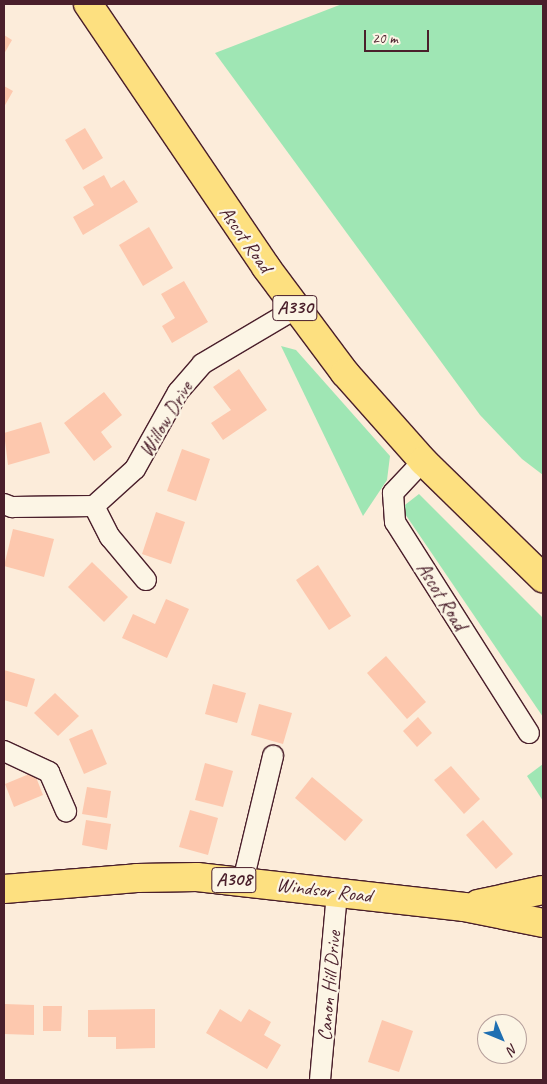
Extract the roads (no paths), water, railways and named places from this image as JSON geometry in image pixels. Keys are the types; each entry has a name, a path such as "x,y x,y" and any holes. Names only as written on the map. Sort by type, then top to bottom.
{"main road":[{"name":"Ascot Road","path":"88,4 295,309 345,373 423,461 543,578"},
{"name":"Windsor Road","path":"4,889 137,878 242,881 464,907 543,923"},
{"name":"Windsor Road","path":"464,907 543,890"}],"street":[{"name":"Willow Drive","path":"94,506 135,469 178,392 202,364 295,309"},
{"name":"Ascot Road","path":"423,461 393,493 395,522 529,733"},
{"path":"4,504 12,507 94,506 110,536 146,580"},
{"path":"4,751 49,772 66,811"},
{"path":"242,881 273,756"},
{"name":"Canon Hill Drive","path":"320,1080 337,892"}]}
